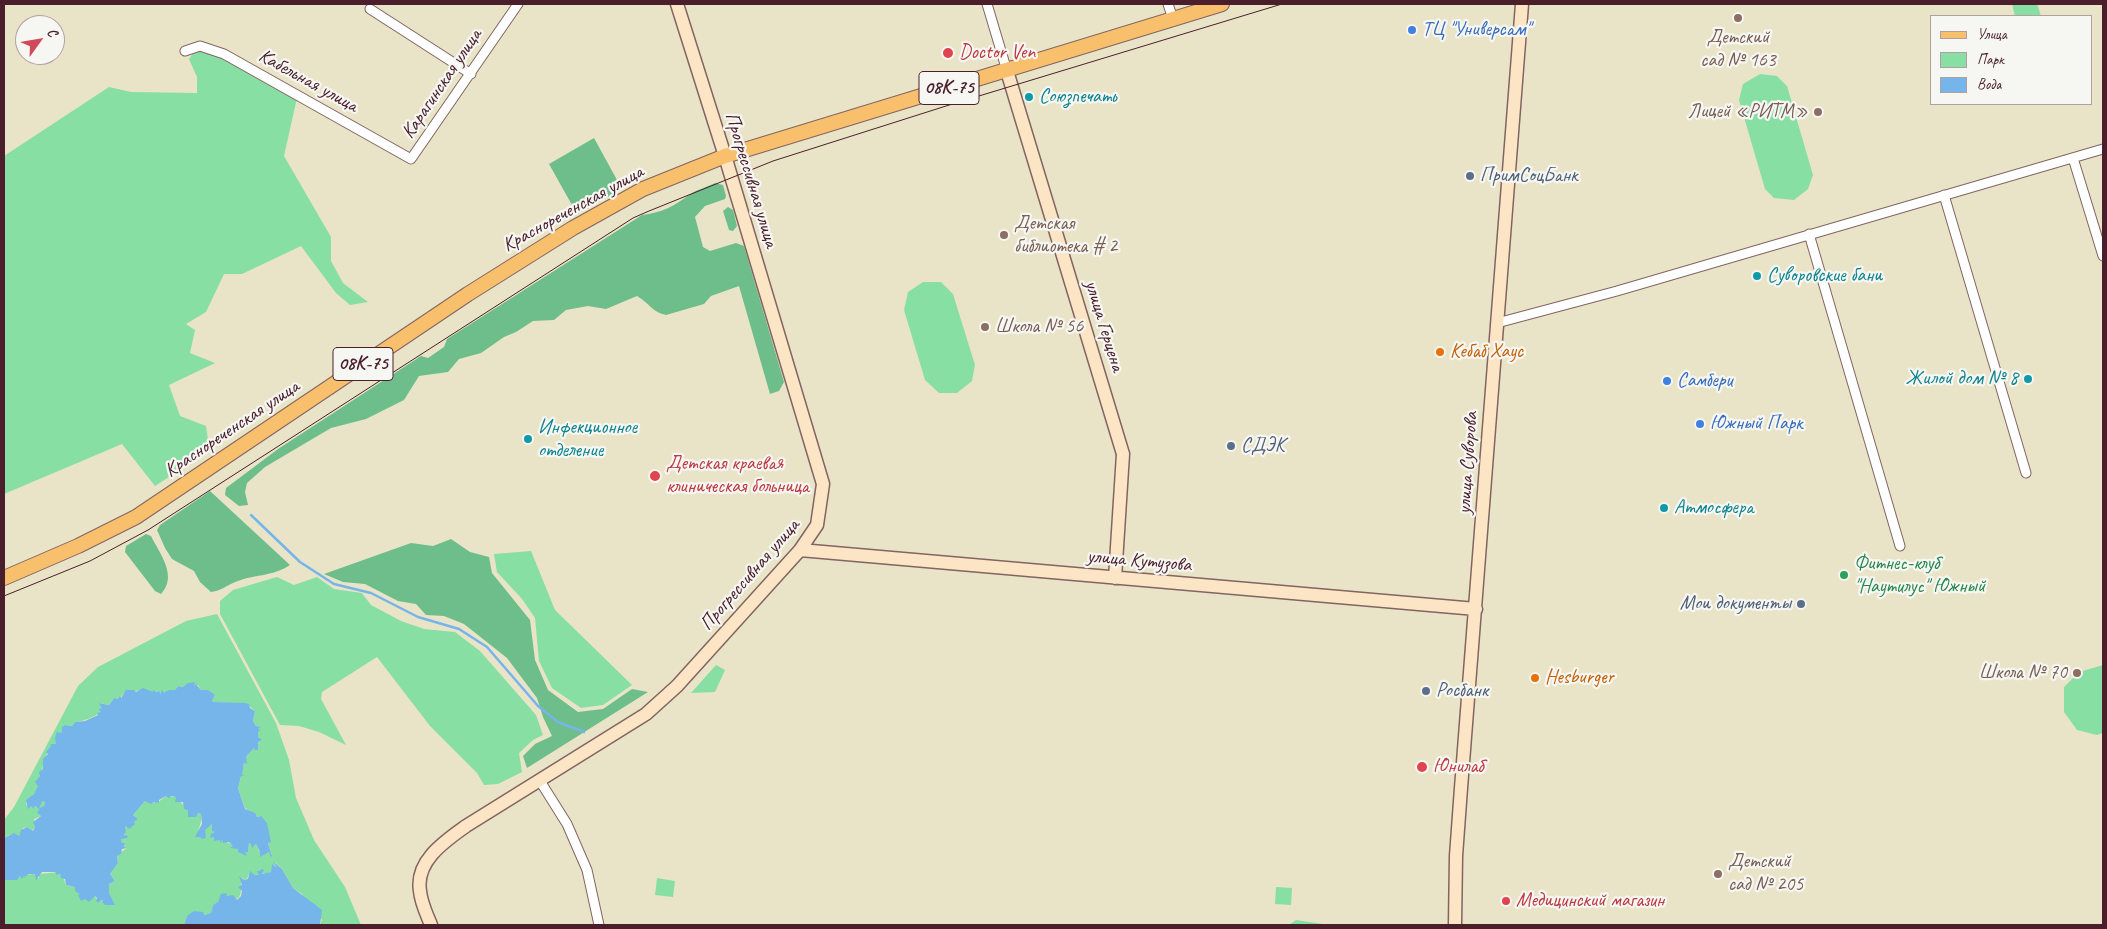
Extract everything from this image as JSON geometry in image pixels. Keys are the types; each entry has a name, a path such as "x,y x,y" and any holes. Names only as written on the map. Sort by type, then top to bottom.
{"main road":[{"name":"Краснореченская улица","path":"7,579 136,517 438,314 573,228 643,190 725,156 1222,4"}],"street":[{"name":"Карагинская улица","path":"411,159 471,74 516,4"},
{"name":"Прогрессивная улица","path":"431,925 419,891 423,868 442,844 466,826 633,722 664,698 800,550 817,525 823,484 725,156 677,4"},
{"name":"улица Герцена","path":"987,4 1123,454 1115,578"},
{"path":"1168,4 1173,19"},
{"name":"улица Суворова","path":"1455,925 1457,847 1522,4"},
{"path":"370,9 471,74"},
{"name":"Кабельная улица","path":"185,51 200,46 224,54 411,159"},
{"path":"1497,324 1617,291 2103,149"},
{"path":"2074,158 2103,256"},
{"path":"1944,195 2026,473"},
{"path":"1809,234 1900,546"},
{"name":"улица Кутузова","path":"800,550 1476,609"},
{"path":"540,781 567,824 587,870 598,925"}],"green space":[{"path":"2012,4 2037,4 2041,15 2015,15"},
{"path":"202,50 224,57 297,98 284,156 331,237 331,261 343,283 368,302 350,305 336,293 301,246 242,274 224,274 206,312 186,324 195,330 190,353 215,363 169,385 180,416 206,426 208,440 206,453 155,486 122,444 4,494 4,156 109,87 131,92 197,93 197,77 189,59 194,52"},
{"path":"1760,74 1777,76 1787,86 1813,175 1808,189 1794,200 1774,198 1765,189 1739,100 1743,84"},
{"path":"594,138 622,189 577,214 549,164"},
{"path":"715,183 723,185 725,199 705,206 695,217 703,247 710,251 736,243 744,246 784,382 779,391 770,394 739,286 711,296 704,304 666,315 654,310 637,296 606,309 588,306 566,310 554,320 533,321 504,337 481,353 459,359 448,372 419,376 404,400 366,419 331,428 265,467 247,483 245,492 248,505 239,506 225,495 226,488 278,449 421,356 428,358 444,347 447,339 642,215 655,213 667,208"},
{"path":"728,207 733,210 737,226 733,231 729,230 723,211"},
{"path":"923,282 941,282 953,294 975,365 972,381 957,393 939,393 925,380 904,310 908,292"},
{"path":"210,491 290,565 277,572 240,580 211,592 200,582 194,571 172,559 157,530 160,525"},
{"path":"146,534 151,536 168,572 166,587 161,594 155,591 125,552 126,546"},
{"path":"451,539 470,552 489,557 492,573 530,620 535,660 548,690 578,712 603,709 632,689 648,692 527,768 523,756 535,744 552,736 537,698 507,658 464,624 444,616 426,615 416,604 398,601 365,584 343,582 324,574 411,543 433,546"},
{"path":"531,551 555,610 632,685 603,705 581,708 552,688 539,661 535,618 522,599 497,572 494,554"},
{"path":"277,577 294,585 317,577 334,589 362,593 371,605 401,621 424,629 455,632 480,651 536,715 543,735 533,740 519,753 522,772 498,784 484,785 477,773 430,726 377,657 322,692 321,699 346,745 319,732 299,726 280,725 220,614 220,601 233,590"},
{"path":"217,614 276,723 289,760 296,798 314,840 345,887 361,925 320,925 322,920 302,894 293,888 282,869 275,862 275,868 273,865 271,872 264,874 261,871 259,875 255,875 250,872 247,879 244,880 241,877 239,897 213,905 211,913 187,916 184,925 4,925 4,878 5,880 35,874 39,879 39,874 61,872 66,885 75,887 80,894 95,896 98,903 100,900 114,905 109,893 109,884 115,881 110,874 118,863 117,855 127,848 121,839 125,836 124,828 138,819 133,815 145,801 157,803 166,796 176,797 188,810 201,814 198,836 206,838 204,830 212,824 215,832 214,837 233,845 241,853 245,854 245,852 248,852 249,843 254,846 256,844 259,851 264,854 269,852 272,855 268,843 270,837 260,816 257,817 245,808 238,788 246,757 254,748 257,750 261,738 258,737 258,729 260,727 256,726 253,721 255,711 247,704 214,702 212,701 215,695 201,690 198,685 193,686 193,683 183,687 178,686 175,690 166,694 162,692 162,695 158,691 153,693 142,690 124,693 118,700 114,698 109,705 100,703 102,709 99,709 101,712 95,716 75,722 72,726 65,725 62,732 56,736 56,744 51,748 45,759 37,790 26,803 27,806 31,805 34,808 42,801 45,802 44,806 37,813 41,816 34,819 35,827 32,831 27,827 23,828 19,836 16,836 16,834 4,838 4,820 14,807 78,686 98,667 186,621"},
{"path":"716,665 725,670 715,692 691,693"},
{"path":"2103,665 2103,733 2097,735 2077,730 2064,712 2064,687 2079,672"},
{"path":"657,878 675,881 673,897 655,895"},
{"path":"1276,887 1292,888 1291,905 1275,904"},
{"path":"1296,920 1329,925 1289,925"}],"water":[{"path":"195,682 194,686 196,684 201,690 208,690 215,695 212,701 214,702 245,703 249,704 250,708 255,711 253,721 256,726 261,727 258,729 260,730 258,737 262,739 258,743 258,750 254,748 246,757 247,764 244,763 242,775 245,776 241,776 238,788 245,809 255,813 257,817 261,816 267,823 271,842 268,843 272,856 269,852 260,857 256,844 252,848 249,843 248,852 245,852 247,856 238,852 238,849 230,848 233,846 229,842 223,843 222,840 220,843 220,840 214,841 214,837 210,838 211,834 215,832 212,831 212,824 205,830 206,838 195,837 202,824 201,814 198,813 196,817 188,817 188,810 184,809 183,802 175,802 176,797 171,796 169,798 166,796 159,800 159,803 157,802 158,804 154,802 151,804 145,801 133,815 138,819 134,822 135,824 129,829 126,826 125,828 124,835 128,836 121,839 127,848 122,849 121,854 117,856 118,863 110,874 115,881 109,884 109,893 115,905 105,905 101,900 98,903 95,896 89,902 85,899 81,901 78,895 80,894 75,891 75,887 66,885 65,879 61,878 60,873 57,875 55,872 42,872 36,880 35,874 29,874 22,879 20,876 17,880 5,880 4,838 14,833 19,836 21,830 27,827 33,831 35,827 33,822 41,816 37,813 44,806 45,802 42,801 39,809 35,806 34,809 31,806 28,809 26,800 34,794 38,786 35,782 40,776 39,772 43,769 43,759 48,754 46,752 51,746 50,744 56,744 57,731 59,733 62,732 62,727 65,725 72,726 75,722 85,721 98,715 97,713 101,712 100,708 102,709 99,703 109,705 114,698 118,699 120,696 121,698 126,690 134,690 136,692 143,688 153,692 153,690 159,691 161,694 162,689 166,693 165,691 175,690 178,686 183,687 188,683"},
{"path":"274,862 282,869 293,888 322,910 320,925 184,925 187,916 194,911 203,912 204,915 211,913 213,905 218,902 221,894 233,895 237,900 241,896 242,891 238,887 242,885 239,876 244,880 248,879 250,871 255,875 259,875 257,871 261,869 264,870 262,874 271,872 272,864 276,867"}],"waterway":[{"path":"251,515 300,562 334,584 371,593 418,617 459,629 487,647 538,706 558,722 584,732"}],"tram line":[{"path":"4,596 90,561 148,530 633,218 773,161 946,106 1282,4"}],"place":[{"name":"Детский сад № 163","path":"1738,18"},
{"name":"ТЦ \"Универсам\"","path":"1412,30"},
{"name":"Doctor Ven","path":"948,53"},
{"name":"Союзпечать","path":"1029,97"},
{"name":"Лицей «РИТМ»","path":"1818,112"},
{"name":"ПримСоцБанк","path":"1470,176"},
{"name":"Детская библиотека # 2","path":"1004,235"},
{"name":"Суворовские бани","path":"1757,276"},
{"name":"Школа № 56","path":"985,327"},
{"name":"Кебаб Хаус","path":"1440,352"},
{"name":"Жилой дом № 8","path":"2028,379"},
{"name":"Самбери","path":"1667,381"},
{"name":"Южный Парк","path":"1700,424"},
{"name":"Инфекционное отделение","path":"528,439"},
{"name":"СДЭК","path":"1231,446"},
{"name":"Детская краевая клиническая больница","path":"655,476"},
{"name":"Атмосфера","path":"1664,508"},
{"name":"Фитнес-клуб \"Наутилус\" Южный","path":"1844,575"},
{"name":"Мои документы","path":"1801,604"},
{"name":"Школа № 70","path":"2077,673"},
{"name":"Hesburger","path":"1535,678"},
{"name":"Росбанк","path":"1426,691"},
{"name":"Юнилаб","path":"1422,767"},
{"name":"Детский сад № 205","path":"1718,874"},
{"name":"Медицинский магазин","path":"1506,901"}]}
